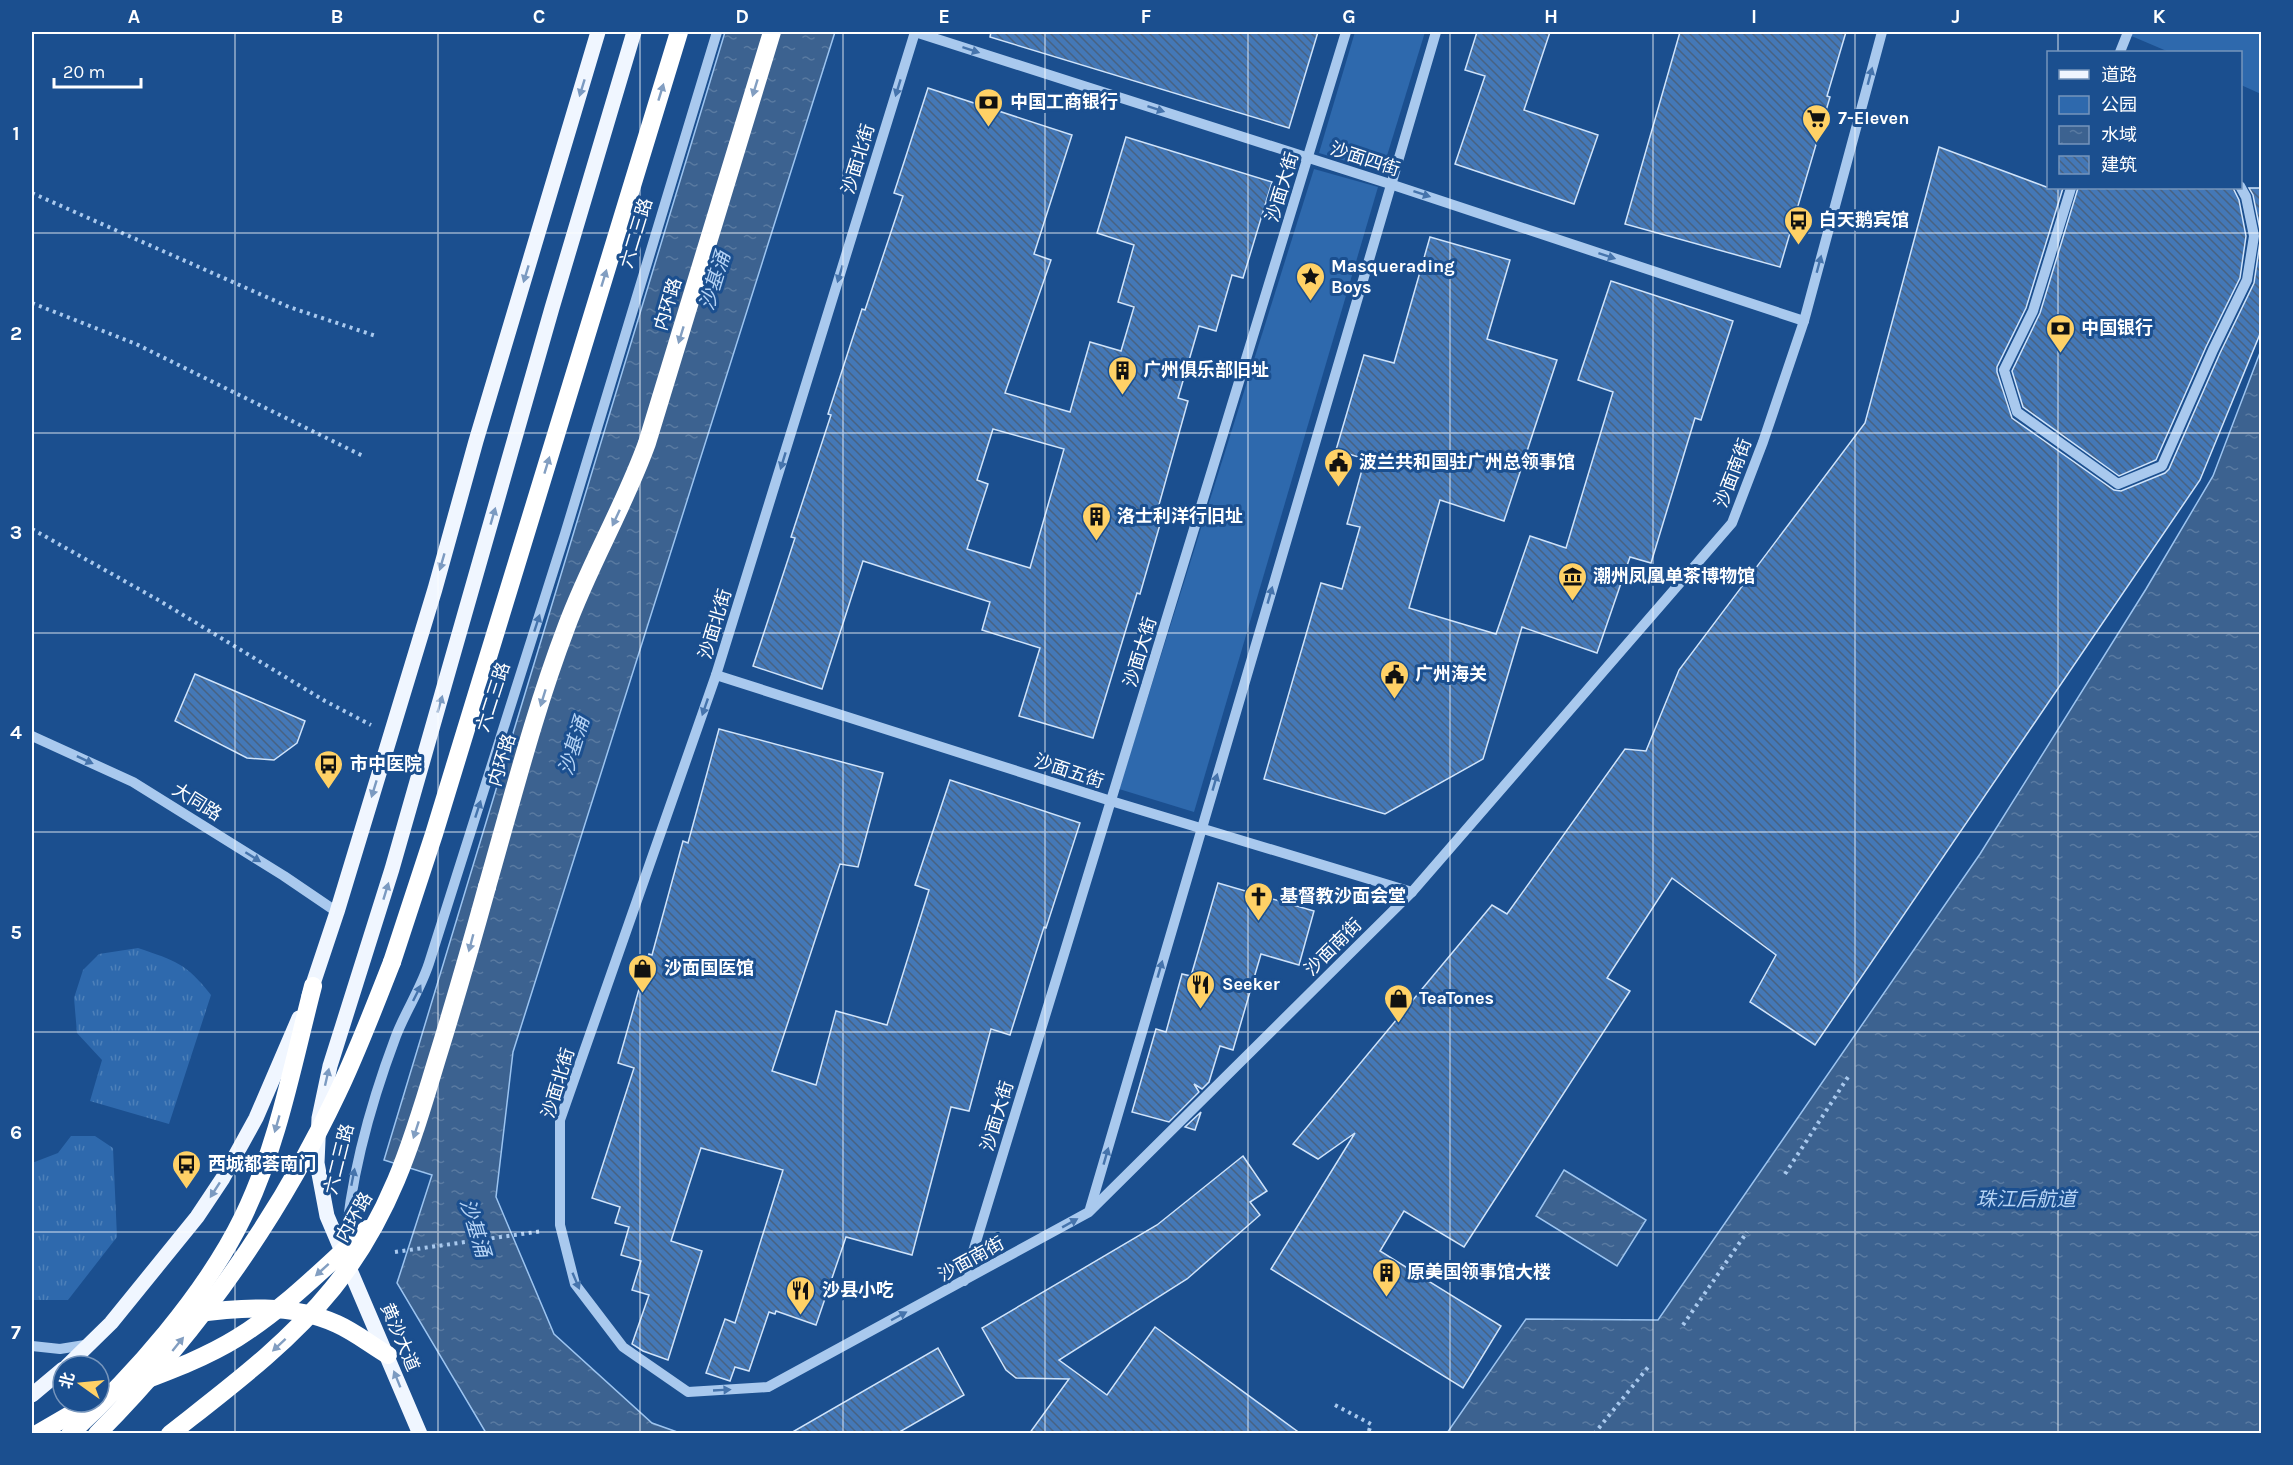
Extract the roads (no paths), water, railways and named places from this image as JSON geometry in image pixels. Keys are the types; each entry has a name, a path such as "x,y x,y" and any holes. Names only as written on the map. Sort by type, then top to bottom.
{"highway":[{"path":"97,1434 160,1366 203,1314 258,1236 315,1139 363,1036 392,962 435,834 679,32"},
{"name":"内环路","path":"170,1434 235,1383 294,1331 333,1288 358,1254 381,1216 399,1179 459,988 526,753 565,629 626,496 647,443 772,32"},
{"path":"70,1434 127,1378 200,1288 233,1236 252,1198 279,1117 313,986"},
{"path":"111,1393 204,1355 236,1339 278,1309 381,1216"},
{"path":"178,1316 261,1308 302,1312 337,1324 388,1356"},
{"path":"37,1434 71,1414"}],"main road":[{"path":"80,1354 176,1245 223,1178 256,1119 313,986 390,735 598,32"},
{"name":"六二三路","path":"344,1256 323,1202 317,1163 319,1118 330,1066 393,869 552,308 634,32"},
{"name":"黄沙大道","path":"344,1256 420,1434"},
{"path":"32,1395 51,1379"}],"street":[{"name":"六二三路","path":"344,1256 347,1209 361,1146 397,1033 424,977 434,949 561,546 717,32"},
{"name":"沙面四街","path":"915,32 1309,157 1804,321"},
{"name":"沙面北街","path":"560,1225 560,1120 716,675 915,32"},
{"name":"沙面大街","path":"964,1281 1346,32"},
{"path":"1089,1212 1436,32"},
{"name":"沙面南街","path":"560,1225 575,1284 622,1347 688,1392 768,1387 1089,1212 1412,892 1732,523 1763,442 1804,321 1882,32"},
{"path":"2120,51 2128,32"},
{"path":"2071,189 2033,311 2004,370 2017,412 2118,484 2162,466 2213,350 2247,280 2254,236 2242,188"},
{"name":"沙面五街","path":"716,675 1111,801 1412,892"},
{"name":"大同路","path":"32,736 133,782 284,876 337,912"},
{"path":"32,1346 60,1349 91,1344"}],"water":[{"name":"沙基涌","path":"725,32 835,32 513,1052 496,1197 554,1334 652,1423 680,1433 486,1433 397,1283 432,1175 384,1160"},
{"name":"珠江后航道","path":"2261,350 2261,1433 1447,1433 1526,1319 1658,1320 1980,854 2146,589 2213,476"},
{"path":"1564,1170 1646,1220 1617,1266 1536,1216"}],"place":[{"name":"中国工商银行","path":"989,128"},
{"name":"7-Eleven","path":"1817,144"},
{"name":"白天鹅宾馆","path":"1798,246"},
{"name":"Masquerading Boys","path":"1310,302"},
{"name":"中国银行","path":"2060,354"},
{"name":"广州俱乐部旧址","path":"1122,396"},
{"name":"波兰共和国驻广州总领事馆","path":"1338,488"},
{"name":"洛士利洋行旧址","path":"1096,542"},
{"name":"潮州凤凰单茶博物馆","path":"1572,602"},
{"name":"广州海关","path":"1394,700"},
{"name":"市中医院","path":"329,790"},
{"name":"基督教沙面会堂","path":"1259,922"},
{"name":"沙面国医馆","path":"643,994"},
{"name":"Seeker","path":"1201,1010"},
{"name":"TeaTones","path":"1398,1024"},
{"name":"西城都荟南门","path":"187,1190"},
{"name":"原美国领事馆大楼","path":"1386,1298"},
{"name":"沙县小吃","path":"801,1316"}]}
